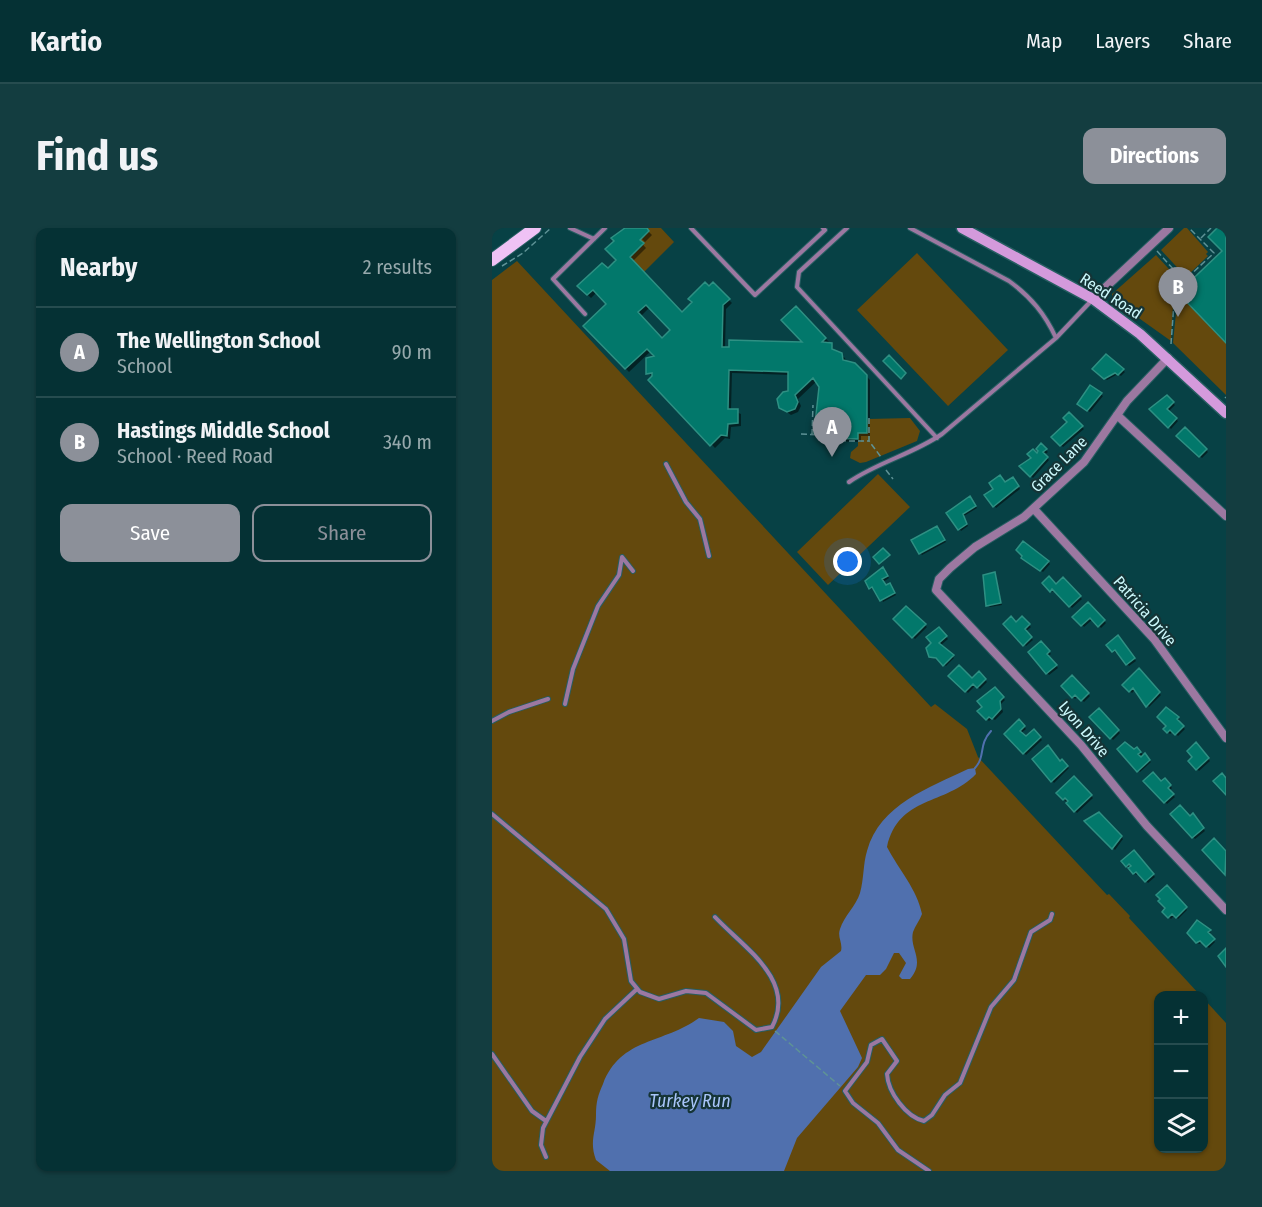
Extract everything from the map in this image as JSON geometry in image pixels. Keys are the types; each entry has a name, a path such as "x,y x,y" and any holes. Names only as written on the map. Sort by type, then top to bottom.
{"main road":[{"path":"495,264 535,228"},
{"name":"Reed Road","path":"962,228 1093,299 1140,334 1226,412"}],"street":[{"path":"1093,299 1169,228"},
{"name":"Grace Lane","path":"950,568 975,547 1034,509 1095,450 1117,415 1168,358"},
{"path":"1117,415 1226,516"},
{"name":"Patricia Drive","path":"1034,509 1154,639 1226,738"},
{"name":"Lyon Drive","path":"950,568 939,579 936,585 938,592 1081,745 1147,826 1224,905"}],"lane":[{"path":"570,228 594,239"},
{"path":"585,314 553,279 605,228"},
{"path":"692,228 755,295 825,230 823,228"},
{"path":"847,228 799,272 797,287 937,438"},
{"path":"910,228 1010,281 1034,302 1056,338"},
{"path":"849,482 861,474 908,455 937,438 1056,338 1093,299"},
{"path":"666,464 686,502 700,519 708,556"},
{"path":"566,704 573,669 598,606 619,575 622,556 633,571"},
{"path":"492,721 509,711 548,699"},
{"path":"492,814 606,909 624,939 631,981 644,995 658,999 686,990 706,993 756,1030 772,1027 777,1002 776,984 752,953 715,917"},
{"path":"929,1171 898,1150 878,1123 853,1103 845,1091 867,1062 872,1045 882,1039 897,1060 887,1074 889,1087 913,1117 924,1121 932,1115 945,1095 960,1083 991,1007 1014,980 1031,932 1050,920 1052,915"},
{"path":"546,1157 541,1140 546,1121 593,1035 616,1007 638,989"},
{"path":"492,1054 532,1111 546,1121"}],"path":[{"path":"495,264 523,253 551,228"},
{"path":"1172,344 1176,289 1214,253 1189,228"},
{"path":"1200,239 1211,228"},
{"path":"1157,251 1184,281"},
{"path":"813,405 813,435"},
{"path":"869,418 869,441 883,460"},
{"path":"801,434 821,435 821,441 869,441"},
{"path":"886,469 893,479"},
{"path":"772,1027 845,1091"}],"shaded area":[{"path":"647,228 661,228 674,242 644,272 630,257 644,244 640,240 649,231"},
{"path":"1184,228 1187,228 1208,252 1206,254 1208,256 1186,277 1161,250"},
{"path":"917,253 1008,350 948,406 857,310"},
{"path":"1156,255 1181,282 1174,289 1171,341 1112,299 1112,294"},
{"path":"517,261 931,707 935,704 967,729 978,757 1107,895 1109,894 1130,916 1129,918 1196,991 1154,991 1154,1153 1208,1153 1208,1003 1226,1023 1226,1171 492,1171 492,280"},
{"path":"1178,293 1226,343 1226,395 1173,343"},
{"path":"910,418 920,431 917,441 866,462 860,463 850,458 851,452 858,446 858,433 867,433 868,419"},
{"path":"878,474 910,507 828,585 797,552"}],"water":[{"name":"Turkey Run","path":"975,768 976,774 964,784 912,809 893,830 887,847 912,888 922,914 912,938 917,966 910,979 902,979 899,976 906,963 899,953 894,953 886,969 880,975 866,975 840,1011 862,1058 858,1067 797,1138 784,1171 610,1171 596,1160 593,1142 596,1106 603,1084 611,1069 621,1058 632,1049 672,1033 699,1018 724,1022 733,1031 736,1046 752,1057 761,1052 821,967 841,951 840,929 858,898 867,851 873,835 883,821 908,799 968,769"}],"building":[{"path":"625,228 647,228 649,231 640,240 644,243 630,257 682,312 692,302 688,299 705,282 709,286 713,282 730,299 723,305 722,347 729,347 729,340 802,342 781,320 796,306 826,338 822,342 832,343 832,349 842,353 843,360 855,363 867,375 867,433 858,433 858,439 823,438 823,434 814,433 819,387 813,378 795,395 798,402 795,409 787,412 779,408 777,399 783,392 788,391 788,372 729,370 728,409 738,409 738,423 728,424 727,436 721,435 710,446 648,380 652,373 646,374 646,358 654,356 647,349 625,369 583,326 606,304 593,290 587,295 577,286 602,263 608,268 616,260 605,249 614,241 611,238","holes":["646,305 670,330 662,338 638,312"]},
{"path":"1217,228 1226,228 1226,343 1178,293 1222,251 1208,237"},
{"path":"1106,354 1124,369 1118,375 1115,373 1104,379 1092,369"},
{"path":"889,355 906,373 901,379 883,361"},
{"path":"1090,385 1102,393 1087,411 1077,404"},
{"path":"1167,395 1174,402 1167,409 1177,418 1168,428 1149,409"},
{"path":"1069,412 1083,426 1060,446 1051,437 1067,422 1063,418"},
{"path":"1185,427 1207,449 1199,457 1176,436"},
{"path":"1041,443 1047,449 1043,452 1048,457 1030,477 1019,466 1031,458 1027,454 1033,449 1037,453 1036,449"},
{"path":"1000,475 1005,482 1013,477 1019,486 993,507 984,495 993,489 989,483"},
{"path":"970,496 976,506 963,514 967,524 958,530 946,513"},
{"path":"937,526 945,540 919,554 911,540"},
{"path":"1023,541 1049,561 1040,571 1021,558 1022,556 1016,550"},
{"path":"883,548 890,555 879,564 873,557"},
{"path":"883,567 888,576 882,579 886,585 890,583 895,593 880,601 872,587 869,589 865,581"},
{"path":"995,572 1001,603 986,606 983,575"},
{"path":"1049,576 1056,584 1063,577 1081,596 1069,607 1052,589 1050,592 1042,583"},
{"path":"1088,602 1105,620 1098,627 1090,618 1081,626 1072,617"},
{"path":"906,606 926,624 912,638 893,619"},
{"path":"1011,616 1016,622 1022,616 1030,624 1025,629 1032,637 1023,646 1003,624"},
{"path":"939,627 947,636 939,643 954,655 943,666 936,658 929,657 926,648 931,643 926,637"},
{"path":"1118,635 1135,658 1126,665 1115,650 1112,652 1106,645"},
{"path":"1041,641 1050,651 1047,654 1057,665 1046,674 1028,652"},
{"path":"959,665 972,678 979,671 986,679 977,688 973,684 965,692 948,676"},
{"path":"1139,668 1160,692 1146,707 1133,688 1129,692 1122,685"},
{"path":"1072,675 1089,693 1081,701 1075,695 1072,698 1061,686"},
{"path":"995,687 1004,697 1000,701 1001,709 992,719 989,717 986,720 977,711 982,707 977,701"},
{"path":"1166,707 1179,717 1177,719 1184,726 1175,735 1170,730 1167,733 1163,729 1166,726 1157,717"},
{"path":"1099,708 1119,730 1110,739 1089,717"},
{"path":"1019,719 1025,726 1020,731 1026,736 1034,729 1041,737 1023,754 1004,734"},
{"path":"1125,742 1134,749 1137,747 1141,752 1138,754 1141,757 1145,753 1150,760 1137,772 1117,749"},
{"path":"1196,742 1209,758 1196,770 1188,761 1192,757 1187,751"},
{"path":"1048,745 1060,761 1062,759 1068,766 1051,782 1032,759"},
{"path":"1153,772 1161,781 1165,778 1171,785 1168,788 1174,794 1164,803 1143,781"},
{"path":"1222,773 1226,778 1226,795 1213,781"},
{"path":"1074,776 1092,795 1074,812 1066,803 1068,801 1065,798 1063,800 1056,793"},
{"path":"1180,805 1190,816 1193,813 1204,828 1192,838 1170,814"},
{"path":"1099,812 1122,836 1112,849 1084,821"},
{"path":"1214,838 1226,851 1225,875 1202,850"},
{"path":"1134,850 1154,874 1145,882 1136,872 1133,874 1128,868 1131,866 1129,864 1126,867 1121,861"},
{"path":"1167,885 1187,907 1176,918 1172,914 1168,918 1162,912 1165,908 1156,895"},
{"path":"1197,920 1211,930 1208,932 1215,939 1206,947 1200,941 1196,943 1187,933"},
{"path":"1226,948 1226,967 1218,956"}],"waterway":[{"name":"Turkey Run","path":"975,768 991,731"}],"place":[{"name":"Hastings Middle School","path":"1178,317"},
{"name":"The Wellington School","path":"832,457"}]}
